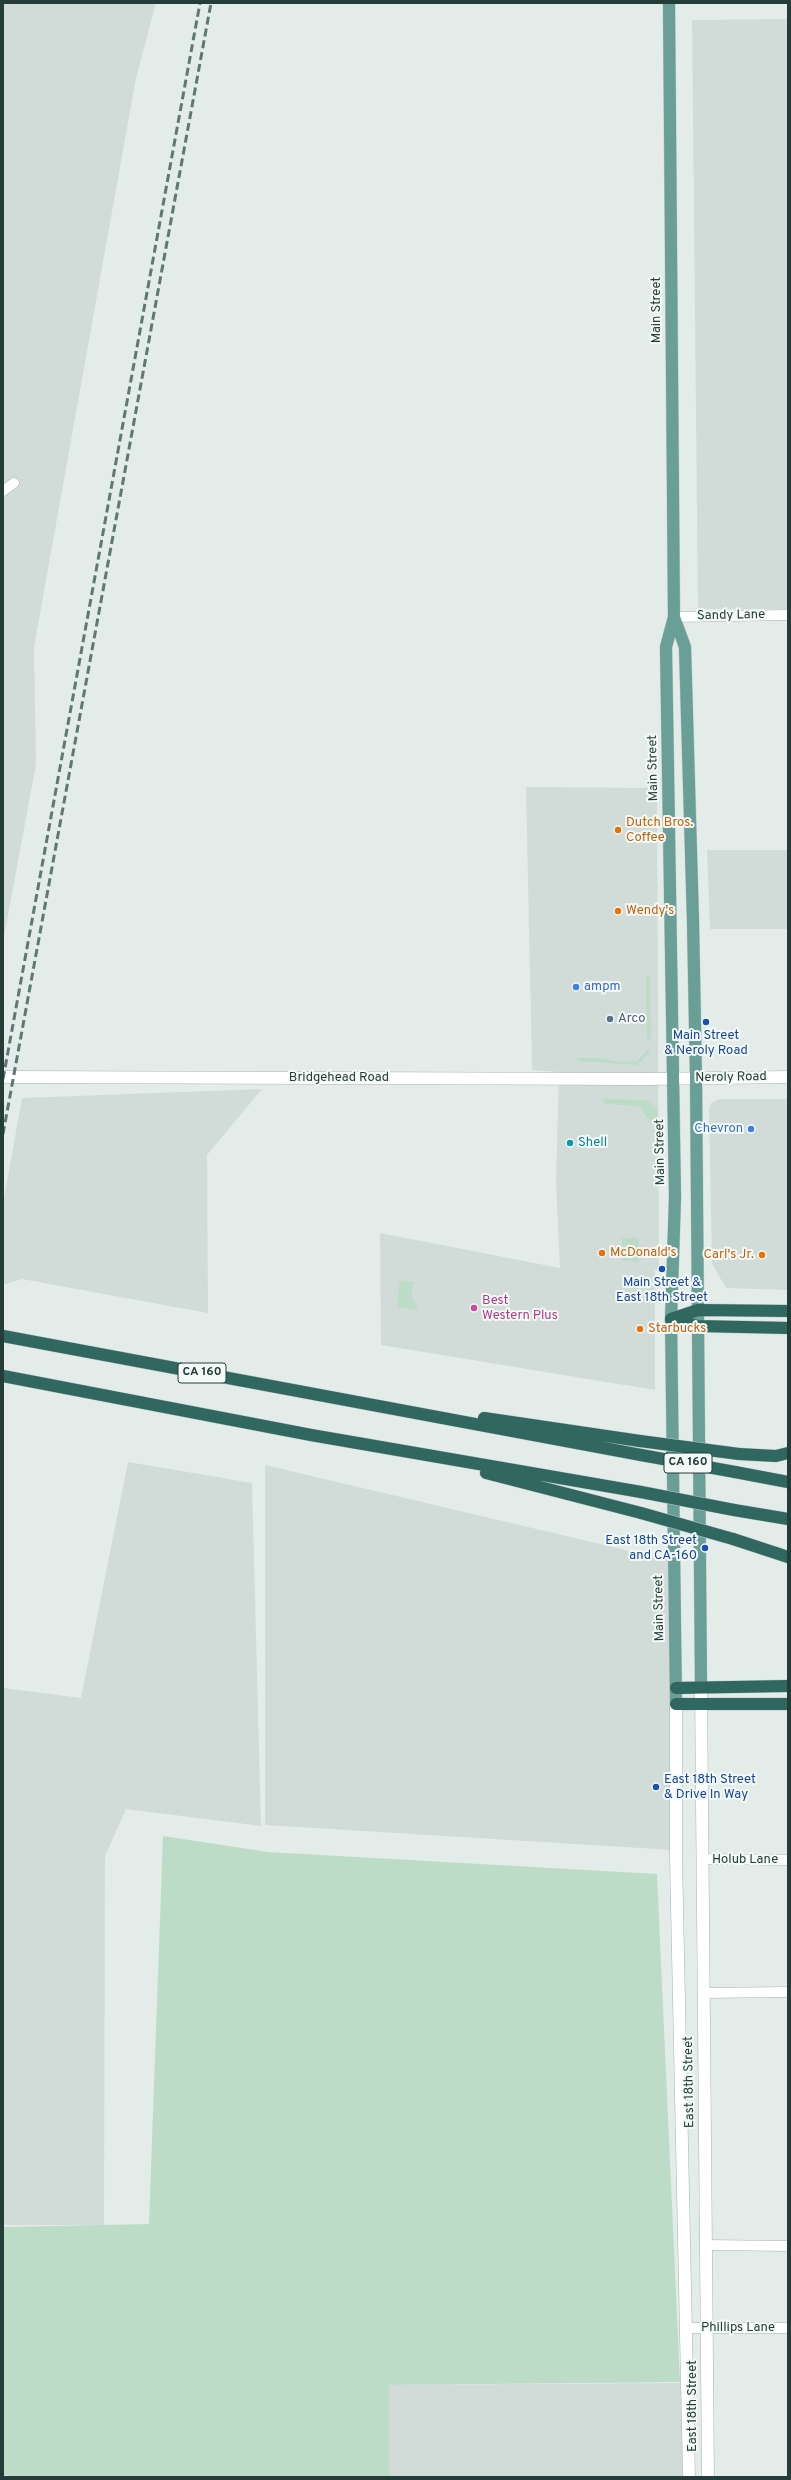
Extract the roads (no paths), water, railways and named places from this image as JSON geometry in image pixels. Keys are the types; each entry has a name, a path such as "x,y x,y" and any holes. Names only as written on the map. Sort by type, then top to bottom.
{"highway":[{"path":"671,1319 698,1310 788,1311"},
{"path":"671,1319 698,1326 788,1328"},
{"name":"CA 160","path":"3,1336 788,1482"},
{"path":"3,1376 311,1435 640,1492 788,1520"},
{"path":"3,1379 43,1383"},
{"path":"380,1406 510,1421 640,1442 740,1454 776,1456 788,1453"},
{"path":"311,1435 338,1447 499,1476 641,1513 733,1539 788,1557"},
{"path":"676,1688 788,1686"},
{"path":"676,1704 788,1704"}],"main road":[{"name":"Main Street","path":"669,3 674,616 666,647 674,1078 675,1197 671,1319 676,1688"},
{"name":"Main Street","path":"674,616 685,647 696,1078 701,1687"},
{"name":"Bridgehead Road","path":"3,1077 674,1078"},
{"name":"Neroly Road","path":"674,1078 788,1077"},
{"name":"East 18th Street","path":"701,1687 708,2477"},
{"name":"East 18th Street","path":"676,1688 676,1866 689,2477"}],"street":[{"path":"3,491 14,483"},
{"name":"Sandy Lane","path":"674,616 788,615"},
{"name":"Holub Lane","path":"702,1859 788,1860"},
{"path":"703,1993 788,1992"},
{"path":"706,2245 788,2246"},
{"name":"Phillips Lane","path":"687,2328 788,2328"}],"railway":[{"path":"3,1079 200,3"},
{"path":"3,1134 211,3"}],"place":[{"name":"Dutch Bros. Coffee","path":"618,830"},
{"name":"Wendy's","path":"618,911"},
{"name":"ampm","path":"576,987"},
{"name":"Arco","path":"610,1019"},
{"name":"Main Street & Neroly Road","path":"706,1022"},
{"name":"Chevron","path":"751,1129"},
{"name":"Shell","path":"570,1143"},
{"name":"McDonald's","path":"602,1253"},
{"name":"Carl's Jr.","path":"762,1255"},
{"name":"Main Street & East 18th Street","path":"662,1269"},
{"name":"Best Western Plus","path":"474,1308"},
{"name":"Starbucks","path":"640,1329"},
{"name":"East 18th Street and CA-160","path":"705,1548"},
{"name":"East 18th Street & Drive In Way","path":"656,1787"}]}
